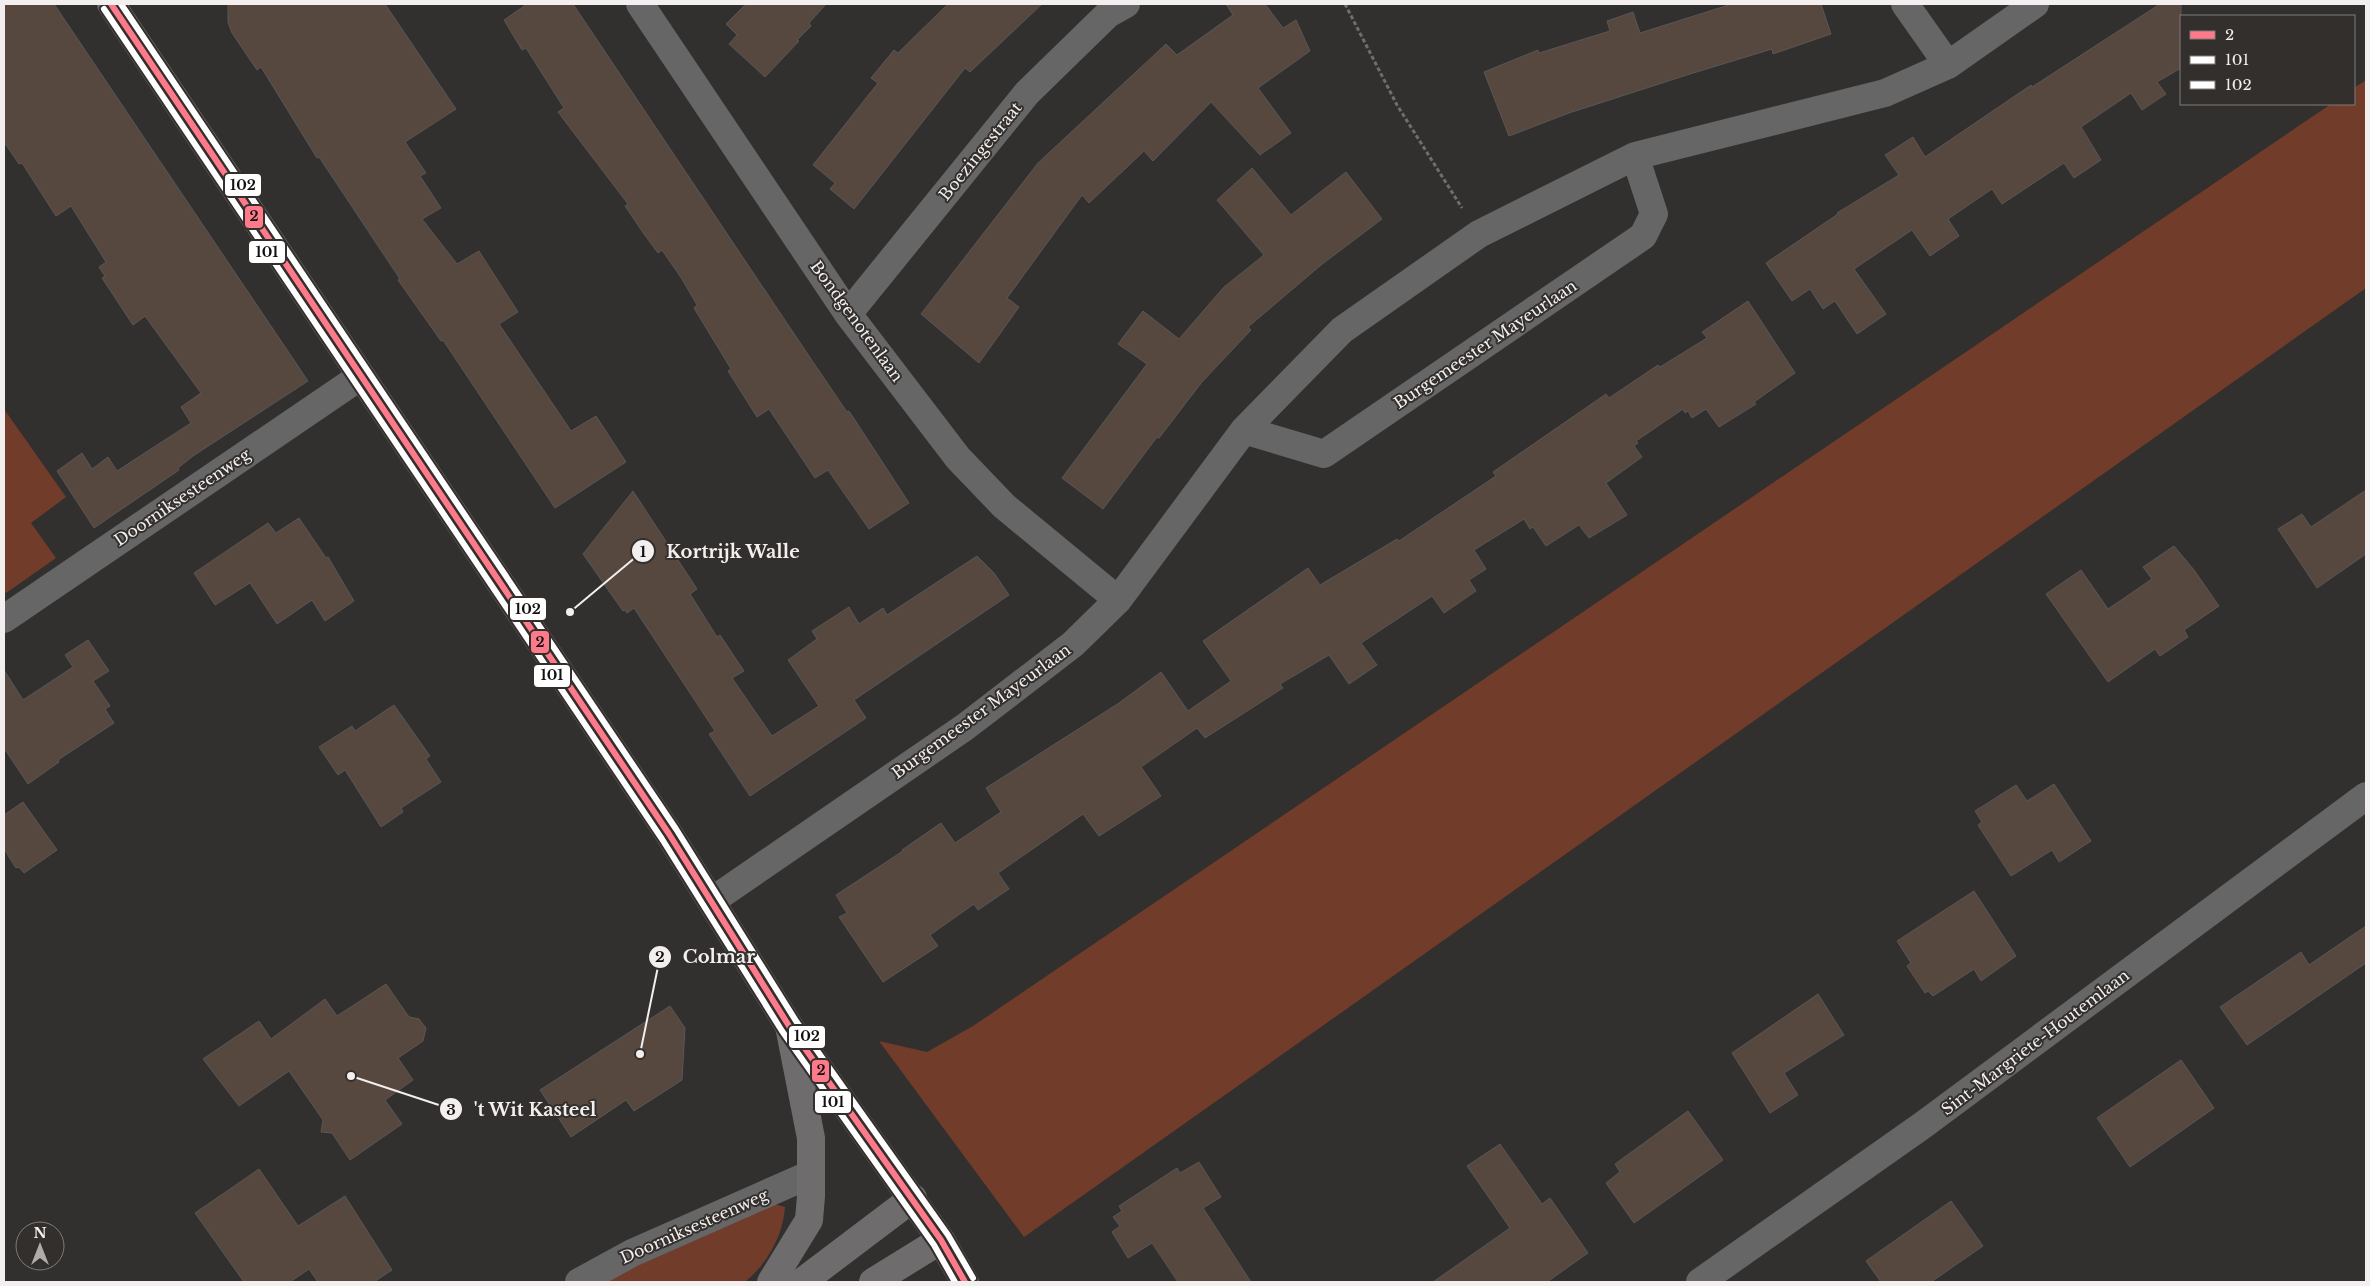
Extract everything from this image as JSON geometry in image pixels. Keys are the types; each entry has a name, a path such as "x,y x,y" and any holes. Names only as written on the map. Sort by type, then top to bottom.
{"highway":[{"path":"771,1282 809,1220 811,1138 789,1026"},
{"path":"802,1282 913,1198"},
{"path":"873,1282 941,1240"}],"main road":[{"path":"113,4 713,900 789,1026 913,1198 966,1282"}],"street":[{"name":"Boezingestraat","path":"848,314 1027,93 1108,14 1126,4"},
{"path":"1905,4 1948,65"},
{"name":"Burgemeester Mayeurlaan","path":"713,900 980,716 1074,644 1118,600 1244,430 1342,330 1478,234 1635,156 1885,93 1948,65 2035,4"},
{"name":"Bondgenotenlaan","path":"651,8 848,314 958,458 1004,506 1118,600"},
{"name":"Burgemeester Mayeurlaan","path":"1244,430 1324,454 1644,236 1654,214 1635,156"},
{"name":"Doorniksesteenweg","path":"4,619 361,376"},
{"name":"Sint-Margriete-Houtemlaan","path":"1700,1282 1924,1124 2366,796"},
{"name":"Doorniksesteenweg","path":"579,1282 632,1253 811,1174"}],"path":[{"path":"1346,4 1397,106 1478,234"}],"shaded area":[{"path":"2366,80 2366,288 1024,1237 879,1041 927,1052 973,1026 2330,105 2355,105 2355,87"},
{"path":"4,409 66,497 31,523 56,558 6,593 4,590"},
{"path":"774,1204 785,1207 784,1218 777,1239 767,1258 745,1282 595,1282"}],"building":[{"path":"4,4 54,4 308,381 193,456 178,468 179,470 94,528 57,471 82,453 92,469 108,457 117,471 191,423 181,407 201,393 145,316 133,325 102,278 105,276 99,267 106,262 71,206 56,216 22,163 19,164 4,142"},
{"path":"228,4 385,4 456,109 405,142 426,173 420,176 441,208 422,219 457,264 479,251 518,312 499,324 571,431 596,416 626,462 555,508 443,340 441,341 398,280 400,279 319,157 317,158 261,67 257,70 232,33 228,22"},
{"path":"527,4 573,4 811,359 847,412 849,411 909,503 869,529 828,470 815,478 769,409 757,417 728,371 731,369 694,308 697,305 682,279 662,250 658,253 625,206 628,204 558,112 564,108 526,48 522,50 504,20"},
{"path":"746,4 826,4 809,23 811,26 797,40 799,41 765,77 729,44 737,35 726,24"},
{"path":"948,4 1042,4 970,72 965,68 854,209 830,189 835,183 813,165 878,83 871,78 894,50 898,53"},
{"path":"1226,4 1265,4 1283,28 1296,20 1310,51 1258,88 1291,133 1260,155 1211,102 1153,161 1144,151 1089,203 1082,195 1007,298 1019,307 979,363 921,314 1038,163 1166,44 1177,55 1233,15"},
{"path":"1732,4 1821,4 1831,34 1773,54 1772,49 1690,74 1569,113 1509,136 1484,72 1538,50 1539,53 1610,31 1607,21 1633,12 1640,33"},
{"path":"2160,4 2181,4 2180,69 2157,82 2166,94 2142,110 2131,93 2081,127 2101,160 2074,178 2064,163 2002,204 1992,189 1948,219 1959,236 1930,256 1912,230 1854,269 1886,314 1857,334 1835,301 1823,309 1810,289 1792,301 1766,263 1837,213 1899,175 1885,155 1913,137 1925,157 2031,85 2032,87"},
{"path":"1252,168 1291,215 1346,172 1382,219 1321,265 1248,327 1251,330 1202,382 1159,438 1157,437 1103,509 1062,478 1147,364 1118,344 1143,311 1179,339 1224,287 1264,255 1217,200"},
{"path":"1748,301 1795,373 1754,402 1756,404 1719,427 1706,409 1692,418 1688,411 1685,413 1683,409 1636,441 1638,443 1634,446 1642,457 1606,483 1627,515 1589,538 1579,525 1546,546 1533,527 1530,529 1524,519 1474,550 1486,569 1469,580 1476,591 1444,613 1432,596 1361,643 1377,665 1349,684 1329,655 1280,684 1283,688 1205,738 1197,728 1141,767 1161,796 1099,836 1083,814 998,873 1009,889 978,910 974,904 930,935 938,946 883,982 839,917 847,913 836,895 903,851 941,823 955,843 1001,812 986,788 1119,703 1161,672 1188,711 1231,681 1203,641 1308,568 1320,585 1397,539 1399,541 1496,476 1493,472 1606,394 1609,398 1658,365 1660,367 1707,338 1702,332"},
{"path":"2366,490 2366,554 2317,588 2278,529 2302,514 2311,527"},
{"path":"633,491 697,589 690,594 717,637 720,635 744,671 732,678 772,736 819,706 788,660 817,639 812,631 849,607 859,624 883,608 887,615 977,556 994,573 1009,595 854,700 866,718 750,796 709,734 715,731 634,608 627,613 625,610 623,611 583,554"},
{"path":"299,518 326,558 328,557 354,601 325,621 312,600 277,624 250,583 215,605 194,573 268,523 276,533"},
{"path":"2174,546 2194,570 2219,606 2184,630 2188,637 2160,656 2155,649 2108,682 2046,594 2081,570 2108,609 2152,579 2143,567"},
{"path":"88,640 109,671 93,681 110,706 105,709 114,723 58,760 59,762 28,784 4,748 4,670 23,700 73,667 65,655"},
{"path":"394,705 430,756 426,759 441,782 401,808 403,812 381,827 345,770 338,775 319,747 352,726 355,731"},
{"path":"2054,784 2091,841 2059,862 2052,850 2011,876 1978,825 1982,822 1975,811 2016,785 2027,801"},
{"path":"23,802 57,850 24,873 19,867 16,868 4,849 4,815"},
{"path":"1974,891 2016,956 1981,981 1974,969 1933,996 1928,991 1925,993 1907,966 1911,963 1897,941"},
{"path":"2366,926 2366,963 2247,1045 2220,1007 2301,952 2309,965"},
{"path":"386,984 409,1017 419,1019 426,1028 423,1041 398,1058 413,1080 385,1100 402,1124 350,1160 332,1133 321,1132 323,1120 289,1071 239,1106 203,1059 259,1021 271,1039 325,999 337,1016"},
{"path":"1818,994 1844,1035 1784,1073 1798,1095 1770,1113 1732,1053"},
{"path":"670,1006 685,1028 682,1080 634,1111 626,1100 571,1137 540,1090"},
{"path":"2181,1060 2214,1108 2130,1167 2097,1118"},
{"path":"1688,1111 1723,1160 1634,1223 1606,1183 1620,1172 1615,1164"},
{"path":"1500,1144 1542,1204 1550,1198 1588,1253 1547,1282 1433,1282 1510,1228 1467,1166"},
{"path":"1199,1162 1221,1197 1203,1208 1251,1282 1178,1282 1152,1243 1128,1258 1112,1232 1120,1226 1113,1217 1122,1211 1119,1206 1177,1168 1180,1173"},
{"path":"259,1169 298,1226 345,1196 392,1270 374,1282 318,1282 309,1269 290,1282 244,1282 195,1213"},
{"path":"1951,1201 1983,1246 1931,1282 1881,1282 1866,1261"}],"transit line":[{"name":"2","path":"111,4 669,834 789,1026 941,1240 965,1282"},
{"name":"102","path":"121,4 676,829 796,1021 948,1235 973,1278"},
{"name":"101","path":"104,9 662,839 782,1031 934,1245 955,1282"}],"place":[{"name":"Kortrijk Walle","path":"570,612"},
{"name":"Colmar","path":"640,1054"},
{"name":"'t Wit Kasteel","path":"351,1076"}]}
